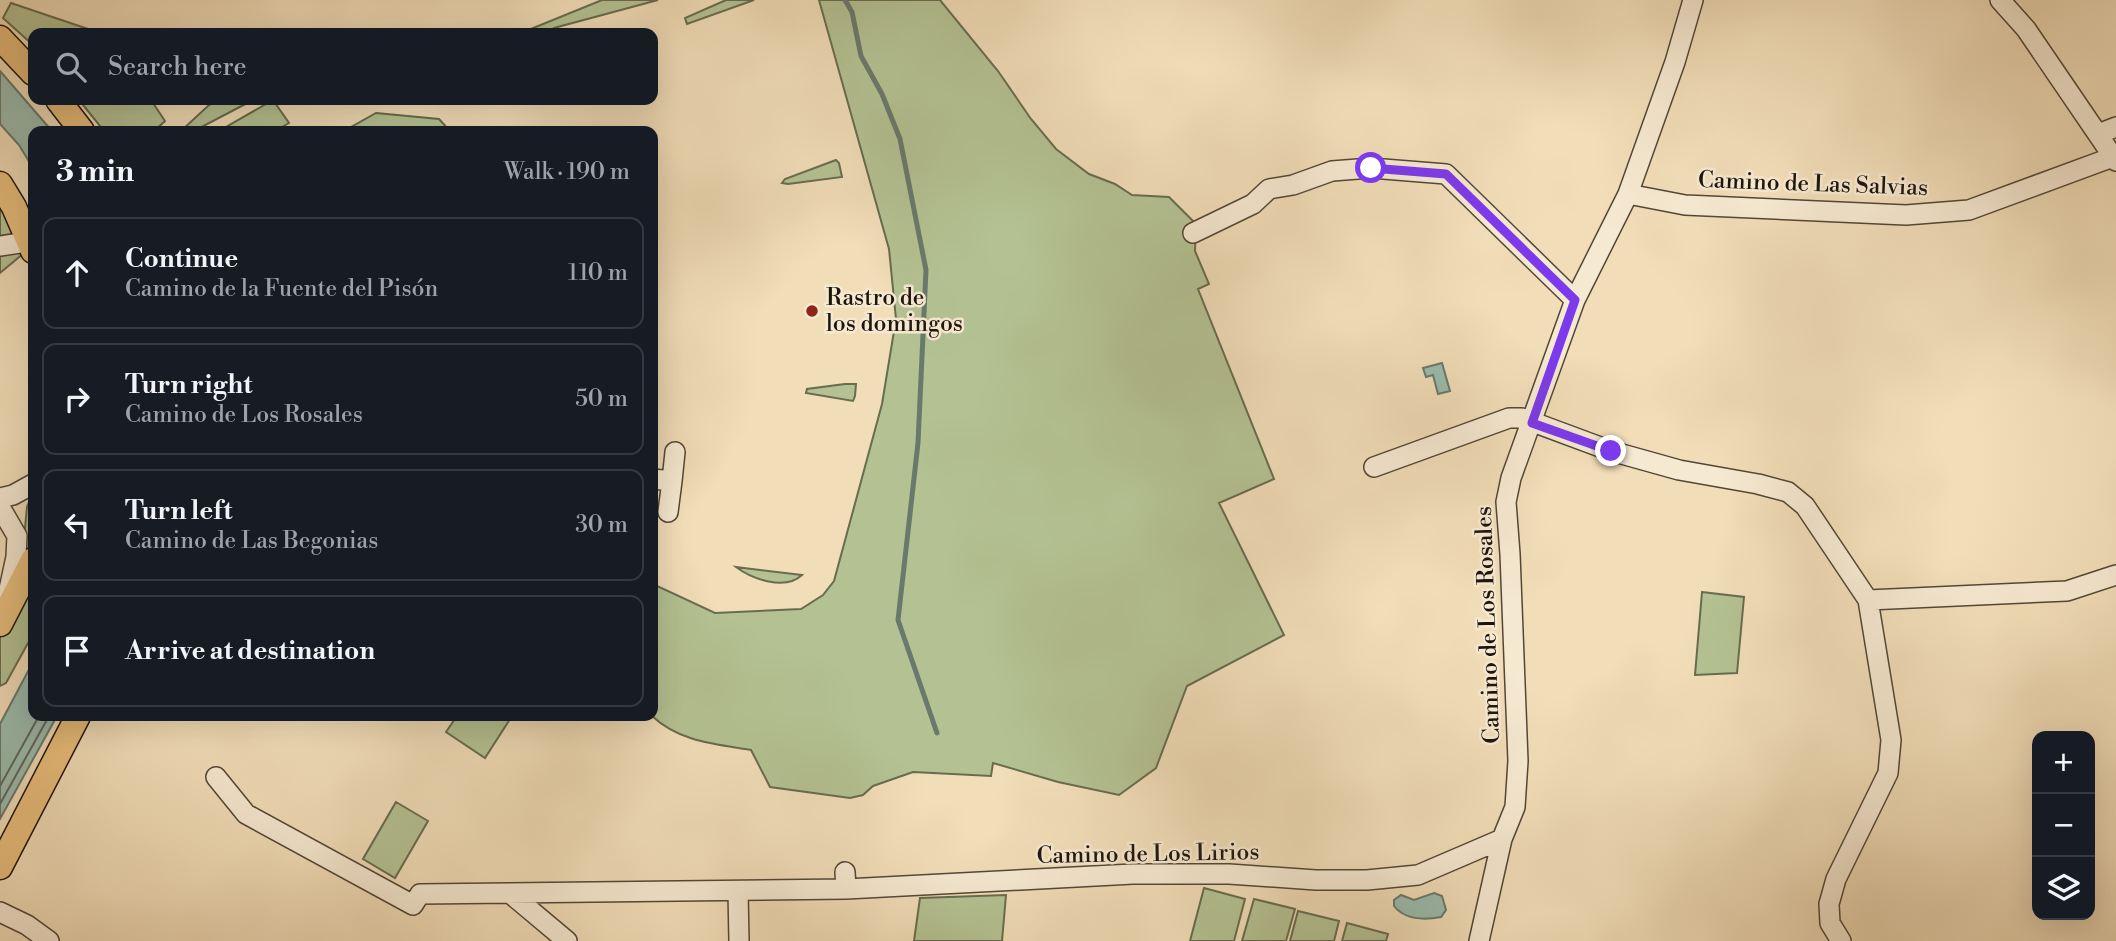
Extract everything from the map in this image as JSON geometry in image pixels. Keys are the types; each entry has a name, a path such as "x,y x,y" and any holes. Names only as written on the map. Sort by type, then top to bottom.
{"main road":[{"path":"0,38 28,68"},
{"path":"62,105 78,126"},
{"path":"0,184 28,236"},
{"path":"1,623 28,570"},
{"path":"0,867 75,721"}],"street":[{"name":"Camino de Los Rosales","path":"1479,941 1503,839 1515,807 1518,761 1506,502 1511,478 1575,300 1628,194 1675,62 1693,0"},
{"path":"2000,0 2107,131 2115,159"},
{"name":"Camino de Las Salvias","path":"1628,194 1685,205 1906,215 1969,210 2115,159"},
{"path":"1193,233 1253,204 1269,189 1293,185 1332,171 1371,168 1446,174 1575,300"},
{"path":"0,246 28,244"},
{"path":"1374,467 1508,418 1522,418 1611,451 1679,470 1788,492 1805,506 1868,600 1891,740 1888,773 1836,879 1829,904 1830,923 1841,941"},
{"path":"668,512 662,480 675,452"},
{"path":"0,498 28,487"},
{"path":"0,506 17,536 16,557 1,623"},
{"path":"1868,600 2067,591 2116,575"},
{"name":"Camino de Los Lirios","path":"216,777 246,814 413,905 418,894 737,891 845,880 1229,874 1316,880 1367,880 1419,875 1503,839"},
{"path":"737,891 739,941"},
{"path":"511,894 567,941"},
{"path":"0,912 27,925 49,941"}],"green space":[{"path":"602,0 658,0 554,28 533,28"},
{"path":"726,0 754,0 687,24 685,18"},
{"path":"819,0 940,0 998,71 1031,119 1056,149 1089,174 1115,184 1132,195 1169,197 1196,224 1195,251 1209,284 1198,289 1274,479 1219,503 1284,635 1187,686 1156,768 1119,795 1058,782 993,763 991,776 913,772 873,786 863,795 850,798 770,787 751,750 686,737 658,721 658,586 715,613 801,609 823,595 834,581 882,404 896,319 889,249"},
{"path":"11,3 85,28 28,28 28,40 3,18"},
{"path":"83,105 154,105 165,121 160,126 100,126"},
{"path":"209,105 243,105 204,126 186,126"},
{"path":"264,105 276,105 289,123 284,126 228,126"},
{"path":"376,113 439,119 445,126 353,126"},
{"path":"836,160 842,177 782,183 785,179"},
{"path":"0,184 24,253 0,273"},
{"path":"856,384 853,401 806,393 807,389"},
{"path":"28,504 28,551 22,559"},
{"path":"736,567 802,575 787,582 769,582"},
{"path":"28,590 28,643 6,683 0,686 0,636"},
{"path":"1702,592 1744,597 1737,673 1695,675"},
{"path":"454,721 509,721 485,758 446,732"},
{"path":"396,802 428,821 395,878 363,859"},
{"path":"1204,888 1245,899 1234,941 1190,941"},
{"path":"1006,895 1002,941 914,941 920,898"},
{"path":"1254,899 1295,909 1286,941 1242,941"},
{"path":"1298,911 1339,921 1334,941 1290,941"},
{"path":"1347,923 1388,934 1386,941 1342,941"}],"water":[{"path":"0,71 48,126 28,126 28,160 0,124"},
{"path":"1442,363 1450,391 1438,394 1433,375 1426,377 1423,368"},
{"path":"28,671 28,721 54,721 0,819 0,724"},
{"path":"1434,893 1442,896 1446,910 1441,917 1416,918 1404,914 1394,906 1394,900 1401,895 1414,900"}],"waterway":[{"path":"845,0 852,12 861,56 882,94 900,139 926,270 918,443 898,620 937,733"}],"place":[{"name":"Rastro de los domingos","path":"812,311"}],"route":[{"path":"1371,168 1446,174 1575,300 1532,423 1611,451"}]}
